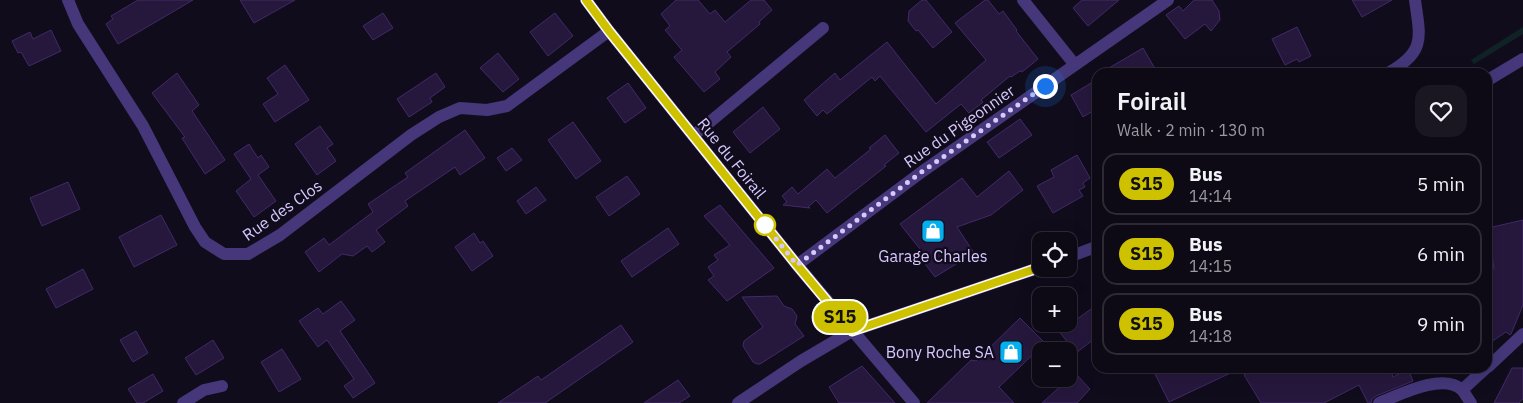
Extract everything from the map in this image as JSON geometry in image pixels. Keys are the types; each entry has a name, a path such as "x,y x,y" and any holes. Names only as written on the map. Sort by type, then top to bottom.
{"street":[{"name":"Rue des Clos","path":"68,0 78,24 142,126 195,227 205,242 224,254 248,254 280,235 411,135 439,117 460,108 486,110 507,106 609,31"},
{"name":"Rue du Foirail","path":"586,0 797,265 914,403"},
{"path":"1023,0 1075,65"},
{"name":"Rue du Pigeonnier","path":"797,265 923,171 1168,0"},
{"path":"1396,68 1412,56 1419,44 1415,0"},
{"path":"693,136 823,28"},
{"path":"1492,78 1523,59"},
{"path":"1077,254 1092,248"},
{"path":"738,403 801,361 852,331 1032,270"},
{"path":"1492,362 1523,334"},
{"path":"1462,390 1480,373"},
{"path":"1379,403 1432,383 1454,384 1462,390 1471,403"},
{"path":"183,403 204,390 222,386"}],"green space":[{"path":"1523,27 1523,34 1474,64 1471,60"}],"building":[{"path":"138,0 193,0 118,44 106,24 113,19 111,16"},
{"path":"240,0 295,0 254,23"},
{"path":"676,0 698,0 710,14 715,10 725,22 751,0 764,0 772,10 759,22 760,24 727,52 731,57 715,72 720,79 704,92 674,57 682,50 665,30 670,26 661,14"},
{"path":"922,0 926,0 952,32 933,48 908,21 909,11"},
{"path":"985,0 988,0 999,14 1003,11 1038,59 1022,72 1020,71 1010,76 981,100 983,102 969,113 961,104 926,132 880,76 875,81 872,77 827,114 823,110 817,116 804,100 835,73 840,80 887,42 936,104 986,60 955,23"},
{"path":"1082,0 1119,0 1088,26 1073,8"},
{"path":"1194,0 1212,0 1219,11 1220,20 1211,31 1205,24 1185,39 1166,15 1179,6 1183,11"},
{"path":"1352,0 1392,0 1362,17"},
{"path":"383,13 393,28 373,40 363,26"},
{"path":"555,13 573,36 548,56 530,32"},
{"path":"1297,27 1311,56 1299,62 1297,59 1285,65 1272,39"},
{"path":"51,30 61,51 29,66 21,52 18,53 12,41 30,32 33,39"},
{"path":"1143,48 1155,68 1109,68"},
{"path":"498,53 519,79 503,92 480,68"},
{"path":"285,65 309,100 275,122 263,104 278,94 267,78"},
{"path":"177,73 199,105 192,111 225,160 205,174 182,138 185,137 152,93"},
{"path":"436,73 445,87 430,98 432,102 409,117 397,99"},
{"path":"628,83 646,108 625,123 607,98"},
{"path":"1092,83 1092,112 1083,117 1071,95"},
{"path":"763,107 780,129 750,153 733,132"},
{"path":"1020,119 1032,135 999,158 987,142"},
{"path":"573,122 601,161 576,179 548,140"},
{"path":"320,126 333,144 327,148 336,161 317,175 295,144"},
{"path":"465,130 485,158 460,175 455,167 405,201 408,206 376,230 385,242 372,252 367,246 353,256 342,254 319,272 305,252 324,238 329,245 373,212 368,204 408,177 405,173"},
{"path":"885,135 899,153 884,165 886,166 827,213 816,200 808,207 810,208 783,205 787,202 782,196 792,187 798,194 827,169 835,178"},
{"path":"249,144 258,158 261,155 269,167 258,175 276,201 254,217 236,191 251,179 234,154"},
{"path":"512,148 522,160 506,171 497,158"},
{"path":"1077,155 1090,178 1083,183 1085,187 1079,190 1083,196 1053,213 1037,186 1054,177 1051,170"},
{"name":"Garage Charles","path":"1009,171 1023,190 991,215 957,227 974,253 935,277 923,261 928,259 900,224 962,178 977,197"},
{"path":"627,176 640,194 609,216 596,197"},
{"path":"68,182 80,209 42,226 30,198"},
{"path":"536,187 546,200 526,214 517,201"},
{"path":"720,205 774,268 727,301 708,280 714,276 708,267 718,260 714,255 730,245 704,216"},
{"path":"161,215 177,245 134,267 119,237"},
{"path":"1523,220 1523,305 1511,334 1506,332 1492,341 1492,270 1494,269 1492,227"},
{"path":"668,228 679,244 632,277 621,261"},
{"path":"474,233 480,243 483,241 493,256 472,271 455,247"},
{"path":"83,269 93,289 56,308 46,289"},
{"path":"777,296 784,306 792,309 797,316 795,324 804,336 760,364 757,364 753,362 743,346 744,341 763,327 742,297"},
{"path":"341,301 355,320 340,331 375,383 353,398 344,386 354,379 327,340 318,347 299,321 318,308 323,314"},
{"path":"1092,308 1092,341 1077,352 1077,342 1067,342 1060,332 1077,332 1077,319"},
{"name":"Bony Roche SA","path":"1020,318 1044,342 1032,342 1032,355 999,387 1014,403 927,403 971,360 976,361"},
{"path":"621,325 633,342 545,403 498,403 538,376 541,380"},
{"path":"136,331 148,353 133,362 120,340"},
{"path":"213,340 224,358 196,375 185,358"},
{"path":"282,349 301,379 279,392 261,362"},
{"path":"862,366 895,403 839,403 829,387"},
{"path":"1512,368 1523,368 1523,399 1519,403 1494,403"},
{"path":"1154,373 1230,373 1169,402"},
{"path":"1247,373 1392,373 1393,377 1400,373 1410,373 1413,381 1376,396 1372,399 1371,403 1368,403 1359,385 1324,403 1261,403 1244,375"},
{"path":"153,374 163,391 143,403 137,403 128,389"},
{"path":"1077,375 1090,389 1077,403 1042,403 1060,387 1077,387"},
{"path":"678,380 690,396 679,403 644,403"}],"bus line":[{"name":"S15","path":"586,0 754,212 852,331 1032,270"}],"place":[{"name":"Garage Charles","path":"933,231"},
{"name":"Bony Roche SA","path":"1011,352"}],"route":[{"path":"765,225 797,265 923,171 1045,86"}]}
